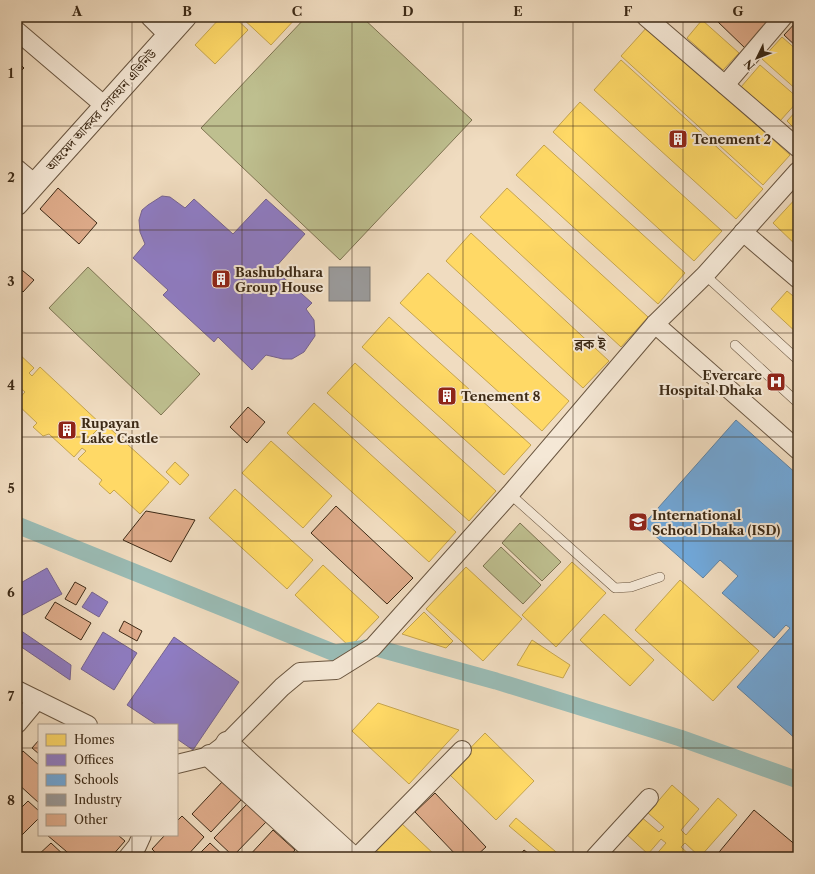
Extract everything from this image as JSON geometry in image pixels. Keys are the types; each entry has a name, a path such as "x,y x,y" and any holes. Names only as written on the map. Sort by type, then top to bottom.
{"street":[{"path":"150,17 168,35"},
{"name":"আহমেদ আকবর সোবহান এভিনিউ","path":"17,204 185,17"},
{"path":"646,17 798,148"},
{"path":"725,85 783,17"},
{"path":"17,31 105,106"},
{"path":"17,169 34,184"},
{"path":"178,764 210,756 227,743 282,687 300,672 336,670 373,647 510,494 655,324 705,275 798,171"},
{"path":"743,232 798,279"},
{"path":"655,324 798,450"},
{"path":"17,690 86,724"},
{"path":"17,724 37,700"},
{"path":"227,743 352,857"},
{"path":"357,857 462,750"},
{"path":"210,756 320,857"},
{"path":"595,857 649,798"}],"lane":[{"path":"705,275 798,360"},
{"path":"735,345 798,403"},
{"path":"510,494 615,588 630,587 660,577"}],"green space":[{"path":"306,17 362,17 472,120 340,260 201,128"},
{"path":"88,267 200,374 161,415 49,308"},
{"path":"520,523 561,562 542,581 502,543"},
{"path":"501,547 541,585 523,604 483,566"}],"building: Homes":[{"path":"221,17 234,17 248,30 215,64 195,45"},
{"path":"241,17 297,17 271,45"},
{"path":"702,20 739,53 723,70 687,38"},
{"path":"648,26 790,155 763,185 621,56"},
{"path":"782,37 798,51 798,91 762,59"},
{"name":"Tenement 2","path":"621,60 763,189 736,219 594,90"},
{"path":"760,65 798,98 798,101 780,121 741,87"},
{"path":"580,102 722,231 694,261 553,132"},
{"path":"798,109 798,132 787,121"},
{"path":"544,145 685,273 658,304 516,175"},
{"path":"507,188 648,317 621,347 480,217"},
{"path":"798,196 798,247 773,223"},
{"path":"471,233 609,361 583,388 446,261"},
{"path":"428,273 569,401 542,431 400,303"},
{"path":"787,291 798,300 798,334 771,309"},
{"name":"Tenement 8","path":"389,317 531,445 504,475 362,347"},
{"name":"Rupayan Lake Castle","path":"17,352 34,368 29,373 32,376 40,367 102,425 93,434 95,436 105,424 169,482 140,514 114,490 110,494 99,484 102,480 78,459 86,451 82,448 74,457 49,434 43,436 33,427 37,423 17,404 17,401 25,392 17,385"},
{"path":"355,363 496,491 469,521 327,393"},
{"path":"314,403 456,532 429,562 287,433"},
{"path":"271,441 332,496 303,528 242,473"},
{"path":"175,462 189,475 180,485 166,472"},
{"path":"235,489 313,560 287,589 209,518"},
{"path":"572,562 606,593 556,647 522,615"},
{"path":"323,565 379,617 350,647 295,595"},
{"path":"466,567 522,619 483,661 426,609"},
{"path":"680,580 759,651 713,701 635,630"},
{"path":"424,612 453,641 446,648 402,634"},
{"path":"604,614 654,660 630,686 580,640"},
{"path":"532,640 570,665 563,678 517,665"},
{"path":"378,703 459,730 409,784 352,731"},
{"path":"485,733 534,781 496,820 447,772"},
{"path":"672,785 699,809 681,830 686,835 718,798 737,815 700,857 685,843 681,847 692,857 654,857 666,843 661,839 648,854 625,833 640,816 659,832 664,827 648,813"},
{"path":"516,818 562,857 546,857 509,826"},
{"path":"400,822 437,857 384,857 375,849"},
{"path":"798,828 798,838 793,833"}],"building: Offices":[{"name":"Bashubdhara Group House","path":"162,196 170,197 185,208 194,199 233,234 266,199 305,234 274,269 312,303 306,309 314,320 315,336 304,352 292,359 283,359 266,355 252,370 218,337 214,342 163,295 168,290 133,258 145,244 140,232 139,220 142,210"},
{"path":"47,568 62,594 19,617 17,616 17,585"},
{"path":"92,592 108,602 99,617 82,607"},
{"path":"17,628 71,665 70,680 17,644"},
{"path":"103,632 137,653 114,690 81,669"},
{"path":"174,637 239,682 193,750 178,740 178,724 156,724 127,705"}],"building: Schools":[{"path":"736,420 798,475 798,741 737,687 790,628 786,625 774,638 722,593 738,576 720,560 703,578 643,525"}],"building: Industry":[{"path":"329,267 370,267 370,301 329,301"}],"building: Other":[{"path":"719,17 765,17 771,23 746,49 716,20"},
{"path":"798,20 798,48 784,35"},
{"path":"17,61 24,68 17,75"},
{"path":"58,188 97,223 79,244 40,209"},
{"path":"17,266 34,280 23,292 17,287"},
{"path":"248,407 265,422 247,443 230,427"},
{"path":"336,506 413,578 387,604 311,533"},
{"path":"146,511 195,520 171,562 123,540"},
{"path":"75,582 86,588 76,605 65,599"},
{"path":"55,602 91,623 81,640 45,618"},
{"path":"124,621 142,631 137,641 119,631"},
{"path":"38,741 38,753 32,748"},
{"path":"23,751 38,764 38,802 17,783 17,758"},
{"path":"223,781 242,799 211,832 192,814"},
{"path":"435,793 486,847 475,857 458,857 415,812"},
{"path":"28,801 38,810 38,819 17,840 17,807 19,810"},
{"path":"248,803 267,821 233,856 214,838"},
{"path":"754,810 798,847 798,857 715,857"},
{"path":"182,816 204,837 186,857 160,857 152,849 164,836 178,836 178,820"},
{"path":"273,830 295,850 289,857 248,857"},
{"path":"48,836 119,836 125,841 111,857 73,857"},
{"path":"51,843 66,857 36,857"},
{"path":"210,843 225,857 196,857"},
{"path":"524,850 533,857 518,857"}],"waterway":[{"path":"17,525 335,653 373,647 496,681 680,738 798,780"}],"place":[{"name":"Tenement 2","path":"678,139"},
{"name":"Bashubdhara Group House","path":"221,279"},
{"name":"Evercare Hospital Dhaka","path":"776,382"},
{"name":"Tenement 8","path":"447,396"},
{"name":"Rupayan Lake Castle","path":"67,430"},
{"name":"International School Dhaka (ISD)","path":"638,522"}],"district":[{"name":"ব্লক ই","path":"590,344"}]}
